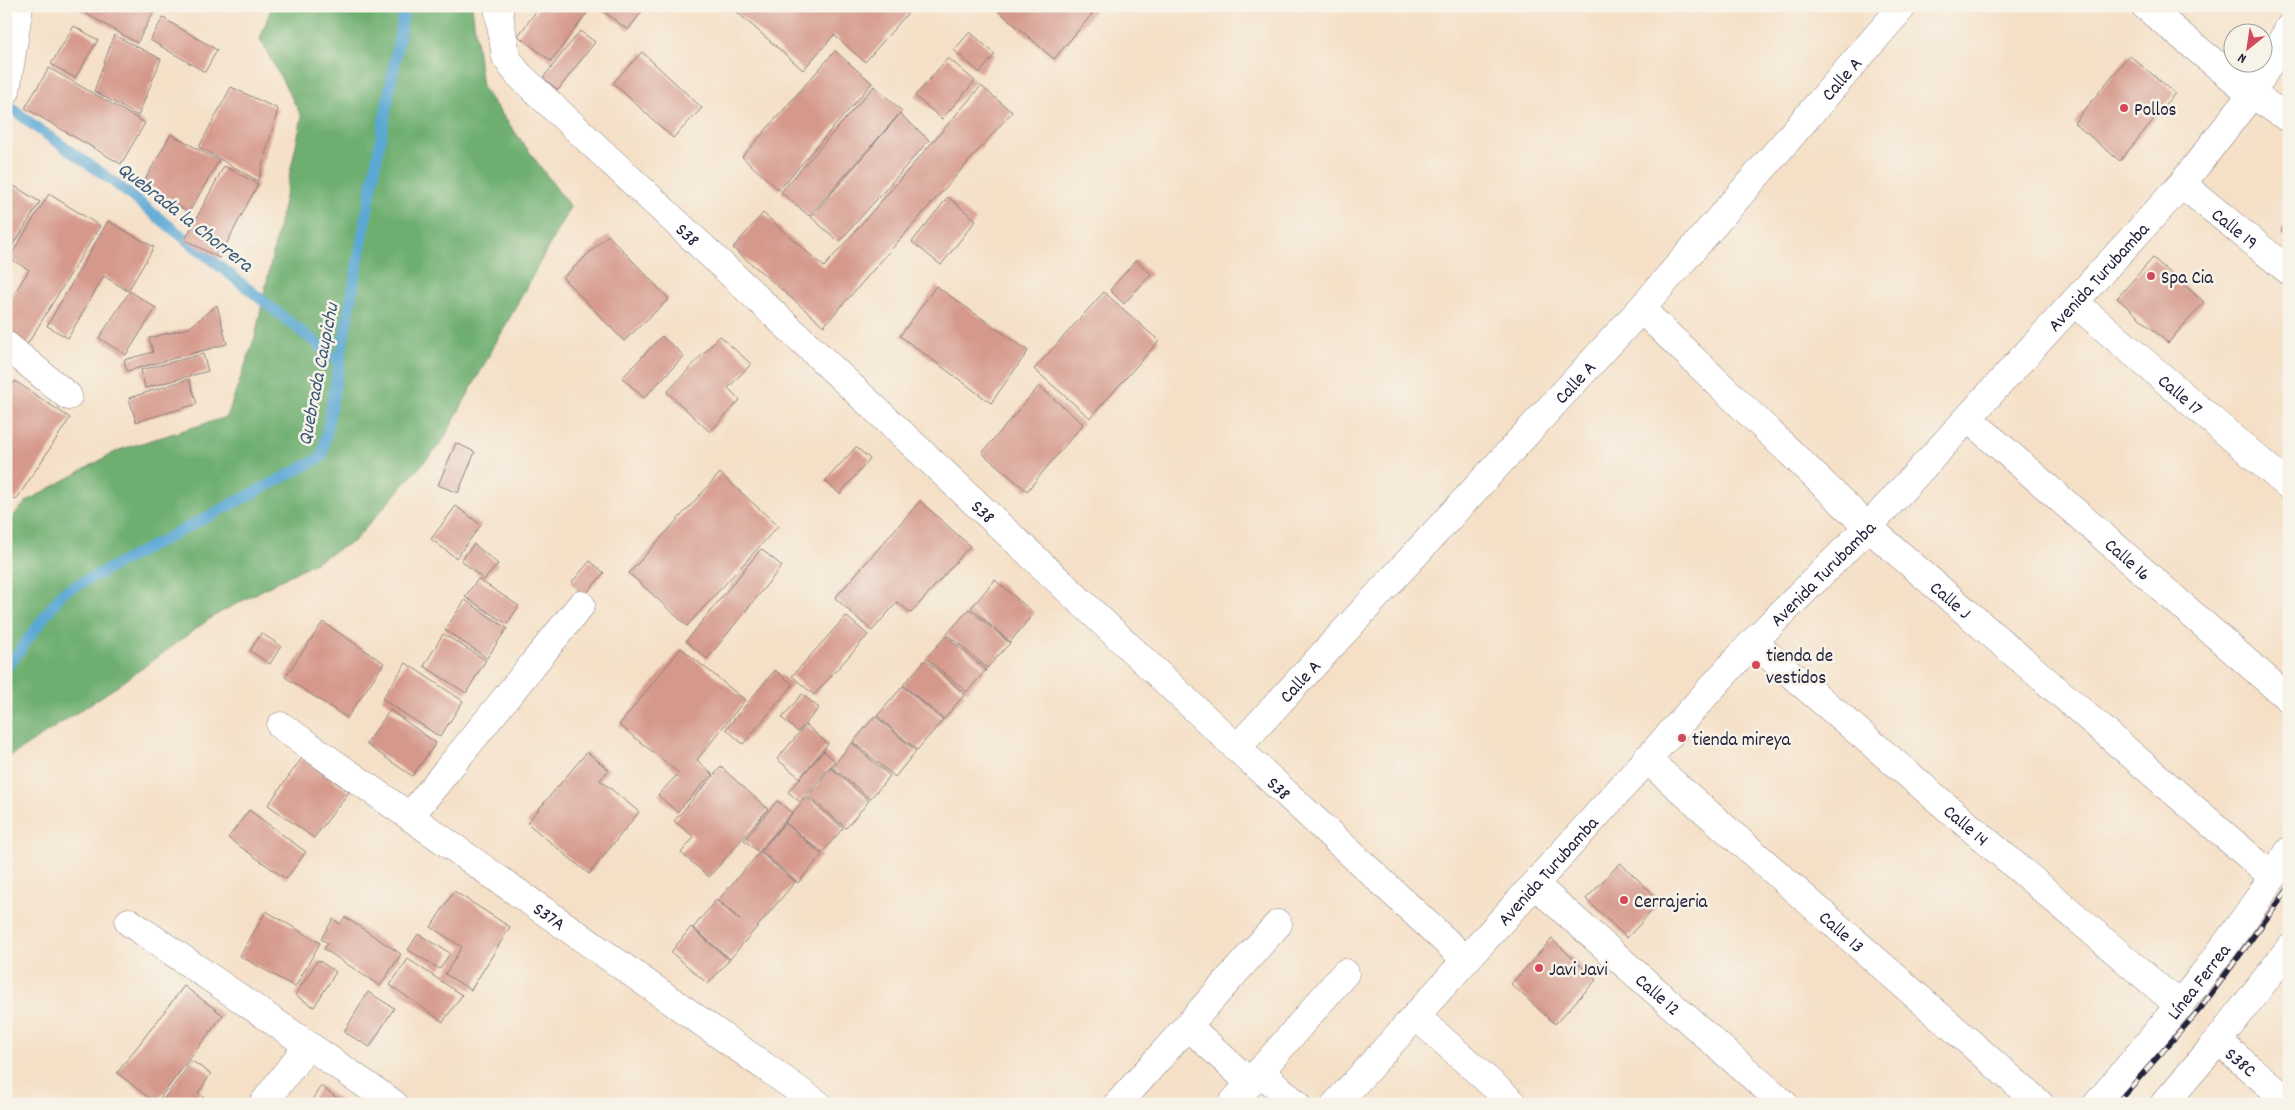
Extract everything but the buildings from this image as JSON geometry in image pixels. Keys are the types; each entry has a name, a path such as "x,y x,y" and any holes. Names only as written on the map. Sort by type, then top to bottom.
{"street":[{"path":"6,91 20,6"},
{"name":"S38","path":"498,6 506,57 518,74 1236,748 1466,960"},
{"name":"Calle A","path":"1236,748 1641,308 1902,6"},
{"path":"2145,6 2252,94 2289,119"},
{"name":"Avenida Turubamba","path":"1336,1104 1753,642 1868,527 1969,419 2182,184 2252,94 2289,28"},
{"name":"Calle 19","path":"2182,184 2289,270"},
{"name":"Calle 17","path":"2074,302 2289,486"},
{"name":"Calle J","path":"1641,308 1868,527 2273,877"},
{"path":"6,346 68,396"},
{"name":"Calle 16","path":"1969,419 2289,698"},
{"path":"410,816 581,605"},
{"name":"Calle 14","path":"1753,642 2180,1006"},
{"name":"S37A","path":"281,726 818,1104"},
{"name":"Calle 13","path":"1646,759 2040,1104"},
{"name":"Línea Ferrea","path":"2098,1104 2180,1006 2289,852"},
{"name":"Calle 12","path":"1534,884 1784,1104"},
{"path":"129,922 394,1104"},
{"path":"1118,1104 1278,924"},
{"path":"2164,1104 2218,1042 2289,949"},
{"path":"1232,1104 1345,973"},
{"path":"1416,1016 1514,1104"},
{"path":"1188,1026 1255,1077 1296,1104"},
{"name":"S38C","path":"2218,1042 2289,1102"},
{"path":"263,1104 308,1045"}],"green space":[{"path":"272,6 472,6 482,87 570,207 442,442 354,541 212,617 119,685 6,759 6,524 27,501 119,450 227,417 255,337 302,117 260,39"}],"waterway":[{"name":"Quebrada Caupichu","path":"6,669 62,593 322,457 405,6"},
{"name":"Quebrada la Chorrera","path":"6,103 33,125 110,179 340,362"}],"railway":[{"path":"2116,1104 2200,1009 2289,888"}],"place":[{"name":"Pollos","path":"2124,108"},
{"name":"Spa Cia","path":"2151,276"},
{"name":"tienda de vestidos","path":"1756,665"},
{"name":"tienda mireya","path":"1682,738"},
{"name":"Cerrajeria","path":"1624,900"},
{"name":"Javi Javi","path":"1539,968"}]}
